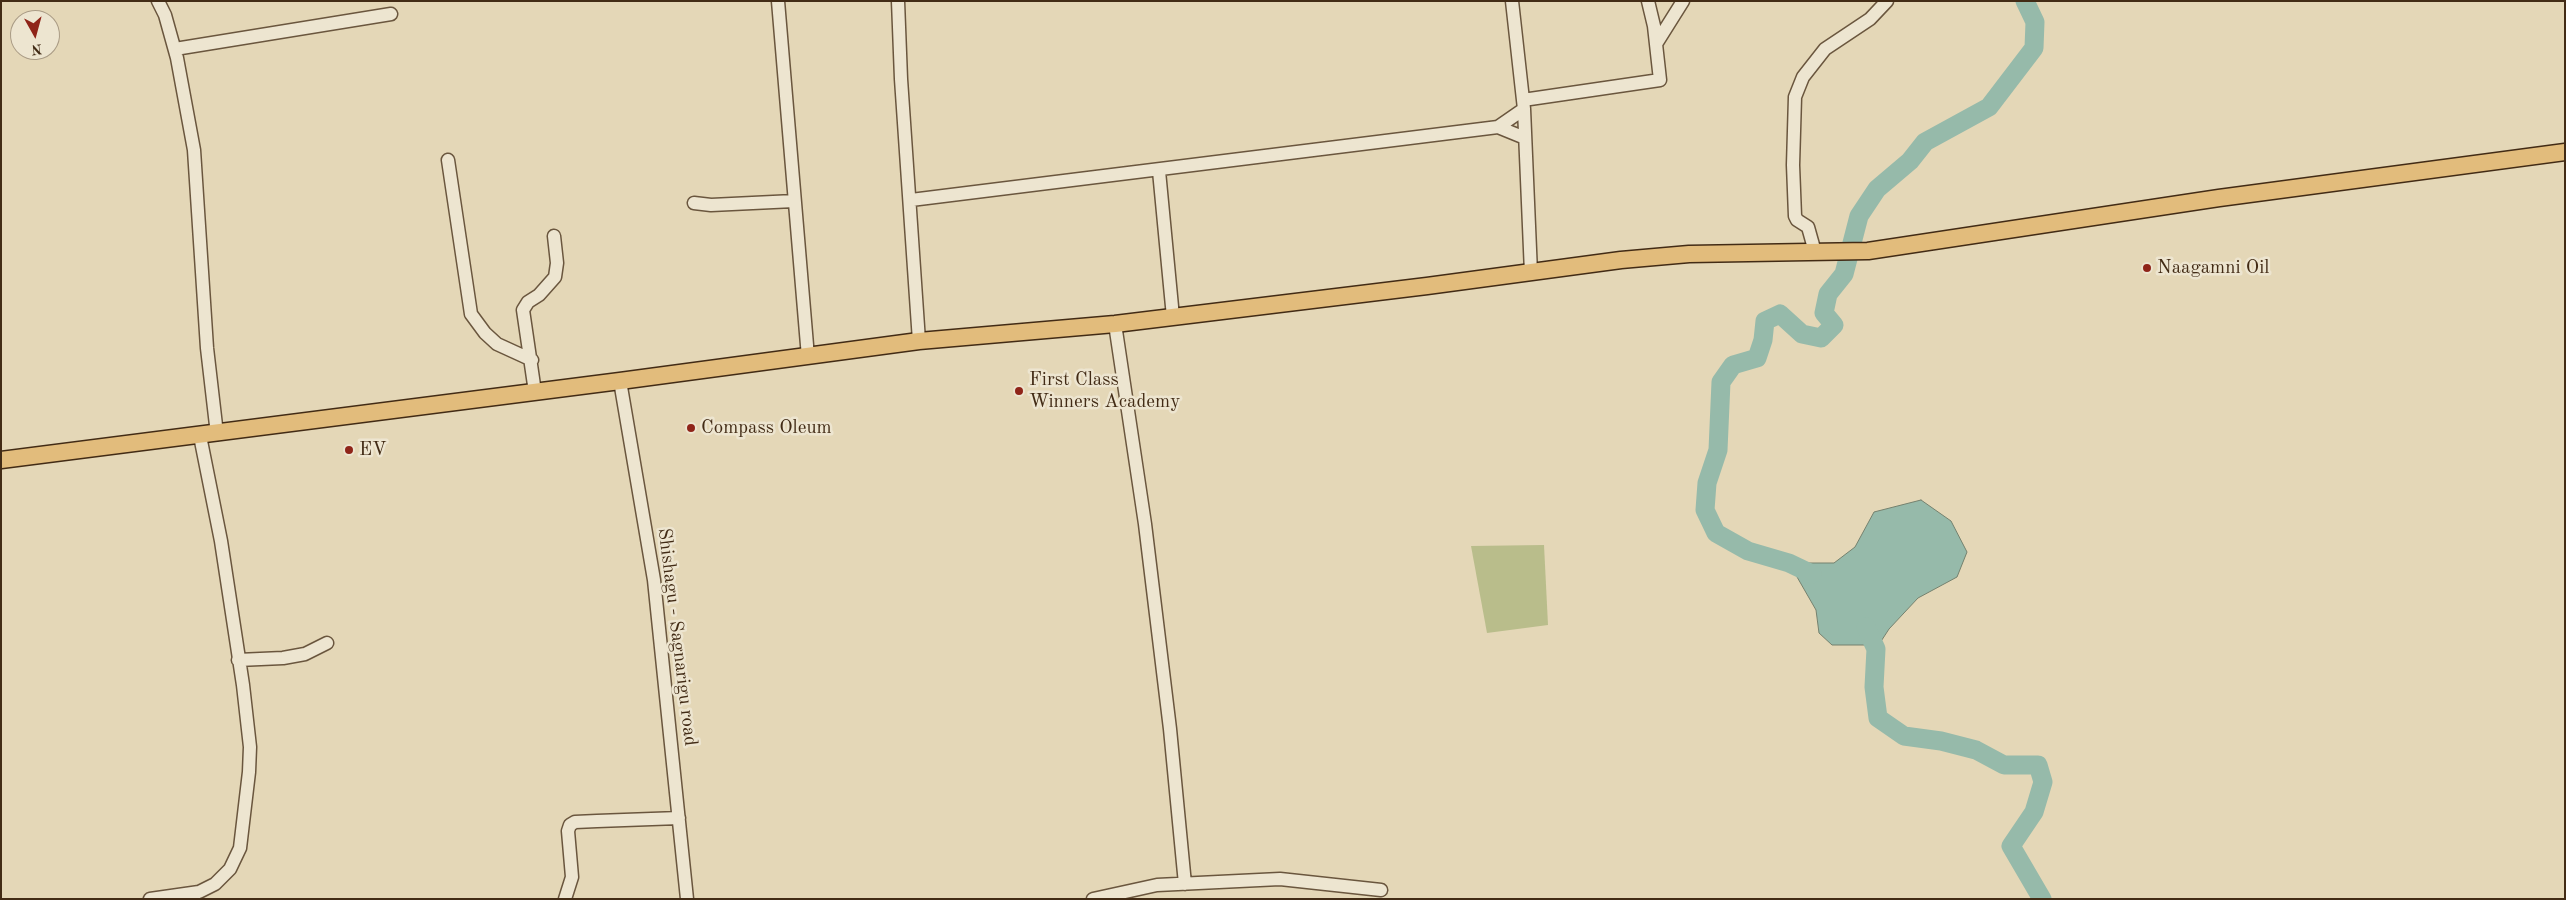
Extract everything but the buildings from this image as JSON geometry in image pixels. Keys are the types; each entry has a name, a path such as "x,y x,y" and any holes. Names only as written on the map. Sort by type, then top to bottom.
{"main road":[{"path":"1,460 217,434 808,357 919,340 1116,324 1531,273 1621,260 1689,254 1868,251 2219,198 2565,152"}],"street":[{"path":"158,1 165,15 175,49 194,150 207,348 217,434"},
{"path":"778,1 808,357"},
{"path":"898,1 900,79 911,200 919,340"},
{"path":"1512,1 1524,105 1531,273"},
{"path":"1498,127 1524,105 1660,80 1648,1"},
{"path":"1656,44 1683,1"},
{"path":"1815,252 1808,227 1797,220 1795,216 1793,165 1795,97 1803,77 1825,50 1870,19 1887,1"},
{"path":"175,49 391,14"},
{"path":"911,200 1159,171 1498,127 1525,138"},
{"path":"448,160 471,314 485,333 497,344 532,360"},
{"path":"1159,171 1172,317"},
{"path":"694,203 711,205 794,201"},
{"path":"535,392 524,306 549,286 554,277 557,264 554,236"},
{"path":"1116,324 1145,524 1170,729 1185,884"},
{"name":"Shishagu - Sagnarigu road","path":"620,381 654,580 687,899"},
{"path":"150,899 199,892 215,884 230,869 240,848 250,747 221,541 200,436"},
{"path":"238,660 283,658 306,654 327,643"},
{"path":"565,899 572,878 568,831 570,825 575,822 679,818"},
{"path":"1093,899 1157,885 1280,879 1381,890"}],"green space":[{"path":"1544,545 1548,625 1487,633 1471,546"}],"shaded area":[{"path":"1921,500 1951,521 1967,552 1957,577 1918,598 1889,629 1876,649 1866,645 1832,645 1819,633 1816,610 1789,563 1834,563 1855,547 1874,512"}],"waterway":[{"path":"1812,574 1789,563 1748,551 1716,533 1705,510 1707,483 1718,450 1721,382 1733,365 1757,358 1763,340 1765,321 1780,314 1802,334 1821,338 1834,325 1824,313 1828,294 1844,274 1859,216 1877,189 1910,161 1925,142 1989,107 2034,48 2035,22 2025,1"},
{"path":"1866,627 1876,649 1874,687 1878,718 1904,736 1941,741 1976,750 2004,765 2038,765 2043,782 2034,812 2011,846 2042,899"}],"place":[{"name":"Naagamni Oil","path":"2147,268"},
{"name":"First Class Winners Academy","path":"1019,391"},
{"name":"Compass Oleum","path":"691,428"},
{"name":"EV","path":"349,450"}]}
